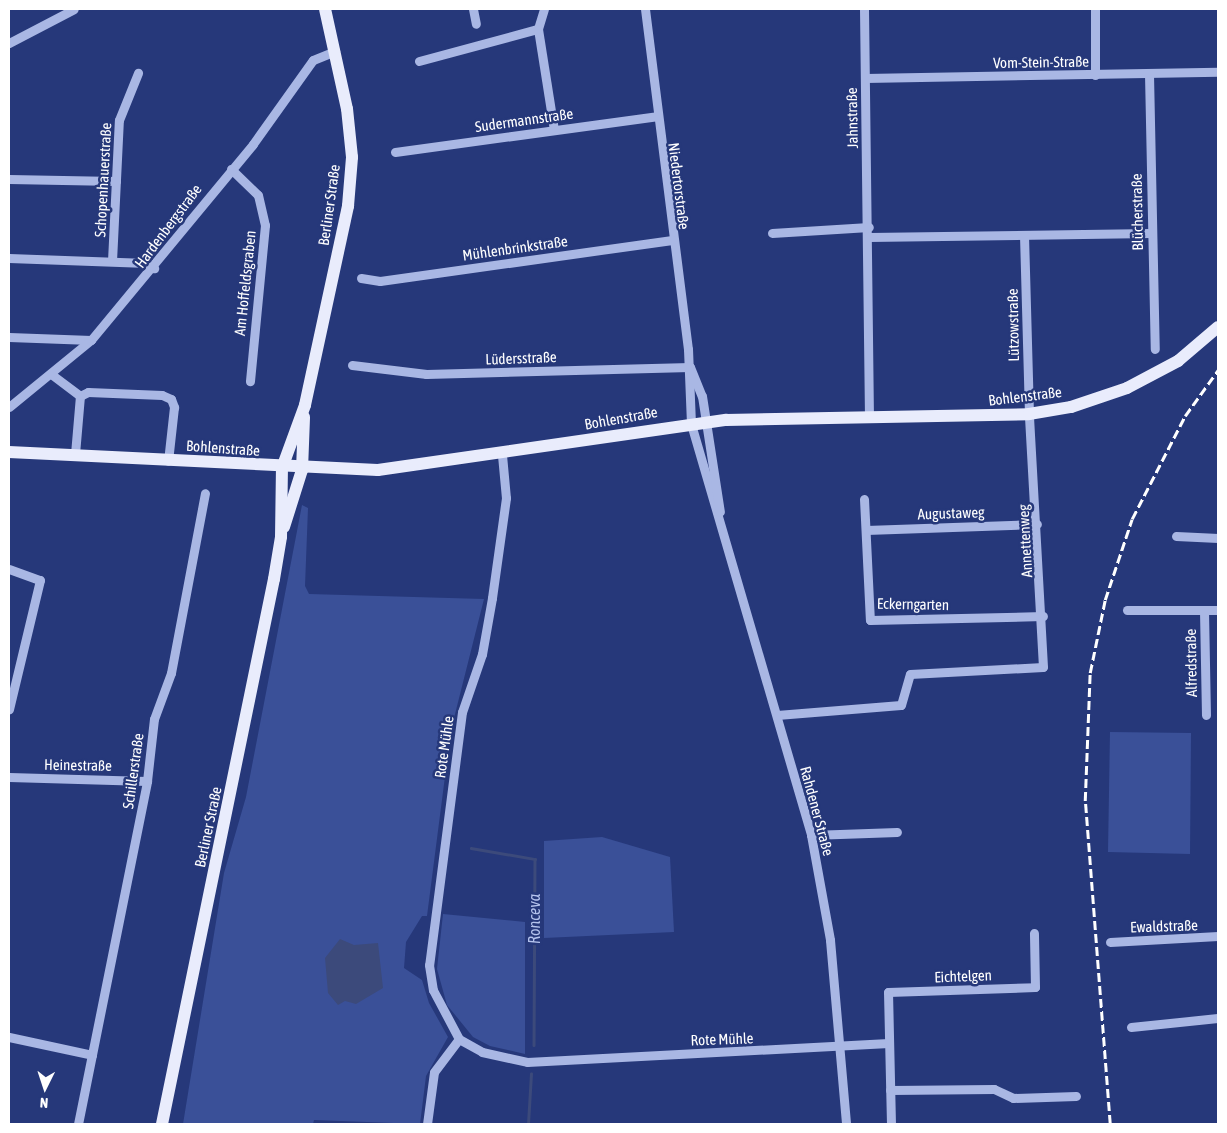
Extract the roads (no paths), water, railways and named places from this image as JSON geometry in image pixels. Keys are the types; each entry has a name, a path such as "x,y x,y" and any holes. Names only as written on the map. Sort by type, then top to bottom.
{"main road":[{"name":"Berliner Straße","path":"280,536 282,468 305,405 351,183 347,109 325,9"},
{"name":"Bohlenstraße","path":"9,452 75,454 302,470 394,469 502,455 675,426 726,420 1029,414 1071,407 1127,388 1178,361 1218,327"},
{"name":"Berliner Straße","path":"162,1124 280,536 302,470 305,405"}],"street":[{"path":"9,43 74,9"},
{"path":"473,9 476,24"},
{"path":"544,9 538,29 554,130"},
{"name":"Niedertorstraße","path":"645,9 672,240 690,367 691,424"},
{"name":"Jahnstraße","path":"864,9 869,227 869,417"},
{"path":"1095,9 1095,75"},
{"path":"419,60 538,29"},
{"name":"Hardenbergstraße","path":"9,407 91,340 154,268 313,60 335,51"},
{"name":"Vom-Stein-Straße","path":"865,78 1218,72"},
{"name":"Schopenhauerstraße","path":"112,261 119,120 138,73"},
{"name":"Blücherstraße","path":"1148,74 1155,349"},
{"name":"Sudermannstraße","path":"395,152 657,116"},
{"name":"Am Hoffeldsgraben","path":"231,169 258,195 265,225 250,381"},
{"path":"9,179 116,181"},
{"path":"772,234 869,227"},
{"path":"869,238 1151,233"},
{"name":"Lützowstraße","path":"1024,235 1029,414"},
{"name":"Mühlenbrinkstraße","path":"361,278 380,281 672,240"},
{"path":"9,258 147,263 154,268"},
{"path":"9,337 91,340"},
{"name":"Lüdersstraße","path":"352,365 426,374 690,367"},
{"name":"Niedertorstraße","path":"690,367 698,381 706,422"},
{"path":"51,374 80,396"},
{"path":"80,396 88,392 171,399 168,461"},
{"path":"75,454 80,396"},
{"name":"Annettenweg","path":"777,715 901,705 910,674 1044,667 1038,524 1029,414"},
{"name":"Rahdener Straße","path":"706,422 720,513"},
{"name":"Rahdener Straße","path":"691,424 720,513 811,835 830,940 841,1046 846,1124"},
{"name":"Rote Mühle","path":"502,455 506,498 492,598 482,654 462,712 429,965 433,990 459,1039 482,1052 527,1062 841,1046"},
{"name":"Schillerstraße","path":"78,1124 147,781 154,719 171,673 206,493"},
{"name":"Eckerngarten","path":"864,499 870,620 1043,616"},
{"name":"Augustaweg","path":"866,530 1038,524"},
{"path":"1176,536 1218,538"},
{"path":"9,569 40,580 9,709"},
{"name":"Alfredstraße","path":"1128,610 1218,610"},
{"name":"Alfredstraße","path":"1204,611 1206,716"},
{"name":"Heinestraße","path":"9,778 147,781"},
{"path":"811,835 897,832"},
{"name":"Eichtelgen","path":"891,1124 888,992 1035,987 1034,933"},
{"name":"Ewaldstraße","path":"1110,942 1218,936"},
{"path":"1131,1027 1218,1018"},
{"path":"9,1036 92,1055"},
{"path":"427,1124 434,1072 459,1039"},
{"path":"841,1046 889,1043"},
{"path":"890,1090 994,1089 1013,1098 1076,1096"}],"waterway":[{"name":"Ronceva","path":"471,848 535,859 534,1045"},
{"name":"Ronceva","path":"528,1124 531,1074"}],"railway":[{"path":"1110,1124 1085,801 1090,673 1105,600 1132,519 1185,416 1218,370"}]}
